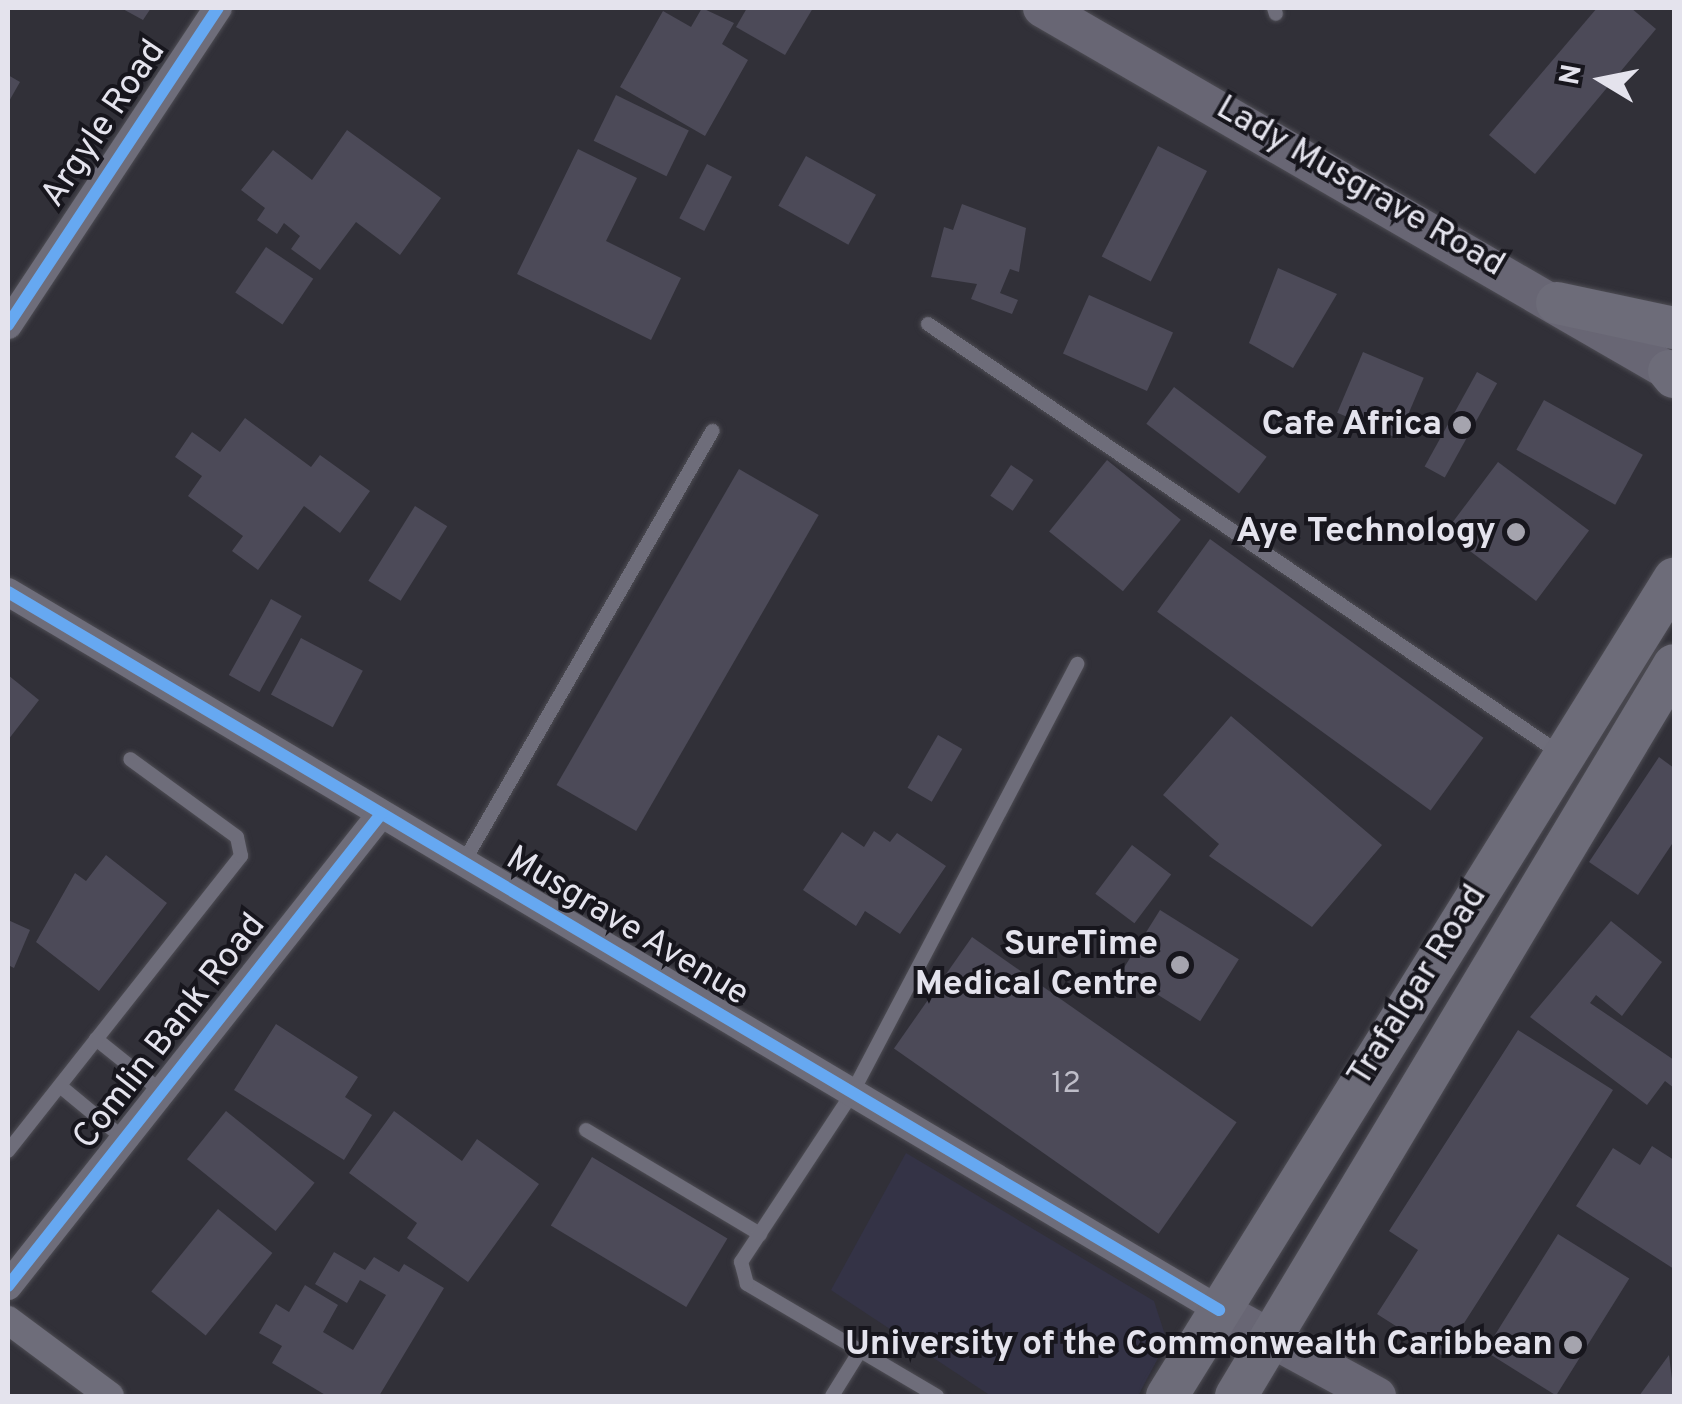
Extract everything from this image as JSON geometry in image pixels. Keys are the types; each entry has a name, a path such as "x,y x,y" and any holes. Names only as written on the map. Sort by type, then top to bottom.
{"main road":[{"name":"Lady Musgrave Road","path":"1042,8 1558,302 1673,374"},
{"path":"1558,302 1674,328"},
{"name":"Trafalgar Road","path":"1167,1396 1673,580"},
{"name":"Trafalgar Road","path":"1236,1396 1674,665"},
{"path":"1219,1310 1378,1396"}],"street":[{"name":"Argyle Road","path":"8,324 218,8"},
{"name":"Musgrave Avenue","path":"8,592 1219,1310"},
{"name":"Comlin Bank Road","path":"8,1286 380,814"},
{"path":"8,1320 110,1396"}],"lane":[{"path":"928,324 1562,754"},
{"path":"462,864 712,430"},
{"path":"937,1396 747,1284 742,1262 851,1095 1077,664"},
{"path":"8,1151 242,846 130,759"},
{"path":"96,1039 162,1091"},
{"path":"60,1086 124,1139"},
{"path":"586,1130 760,1234"},
{"path":"832,1396 860,1351"}],"shaded area":[{"path":"906,1153 1154,1301 1167,1341 1138,1396 991,1396 831,1290"}],"building":[{"path":"121,8 151,8 143,20"},
{"path":"702,8 734,23 722,44 748,60 705,136 620,87 663,11 691,27"},
{"path":"747,8 813,8 785,55 736,27"},
{"path":"1597,8 1631,8 1656,29 1535,174 1489,135"},
{"path":"8,75 20,82 8,103"},
{"path":"616,95 689,131 666,176 594,141"},
{"path":"347,130 441,198 400,255 356,222 320,270 291,249 300,236 284,223 277,234 257,220 265,208 241,190 273,150 312,180"},
{"path":"1158,146 1207,171 1151,281 1102,256"},
{"path":"578,149 637,178 606,241 681,278 651,340 517,274"},
{"path":"806,156 876,195 848,245 778,206"},
{"path":"707,164 732,177 704,231 679,218"},
{"path":"962,204 1026,228 1019,272 1010,269 1000,293 1018,300 1012,314 971,299 977,284 931,277 944,227 953,230"},
{"path":"266,247 313,279 282,324 235,293"},
{"path":"1278,268 1337,294 1293,368 1249,343"},
{"path":"1089,295 1173,332 1147,391 1063,353"},
{"path":"1363,352 1424,378 1398,439 1337,413"},
{"name":"Cafe Africa","path":"1477,372 1497,383 1445,478 1425,466"},
{"path":"1174,387 1267,457 1239,494 1146,424"},
{"path":"1544,400 1643,455 1615,505 1516,450"},
{"path":"245,418 311,467 320,455 370,491 340,533 304,506 258,570 232,551 243,536 188,496 202,476 175,457 192,432 220,452"},
{"path":"1107,460 1181,520 1123,591 1049,531"},
{"name":"Aye Technology","path":"1498,462 1589,531 1536,601 1445,532"},
{"path":"1011,465 1033,480 1013,511 990,496"},
{"path":"739,469 819,515 636,831 556,785"},
{"path":"415,506 447,526 401,601 368,581"},
{"path":"1210,539 1483,738 1431,810 1157,612"},
{"path":"271,599 302,616 259,692 229,675"},
{"path":"301,638 363,671 333,727 271,695"},
{"path":"8,675 39,700 8,740"},
{"path":"1231,716 1382,845 1312,927 1209,856 1219,844 1163,795"},
{"path":"938,735 962,749 932,802 908,788"},
{"path":"1659,757 1674,768 1674,841 1638,895 1589,862"},
{"path":"874,831 890,842 897,833 946,866 900,934 865,911 856,926 803,890 842,832 864,847"},
{"path":"1132,845 1171,874 1134,923 1095,894"},
{"path":"106,855 167,903 99,991 36,942 75,873 86,881"},
{"name":"SureTime Medical Centre","path":"1160,910 1239,959 1200,1021 1121,972"},
{"path":"8,920 30,930 14,968 8,965"},
{"path":"1611,921 1662,962 1622,1016 1596,995 1590,1003 1674,1060 1674,1088 1665,1081 1647,1105 1530,1017"},
{"path":"972,937 1237,1122 1159,1234 894,1048"},
{"path":"276,1024 358,1077 345,1097 372,1115 344,1160 234,1090"},
{"path":"1518,1030 1613,1090 1443,1356 1377,1314 1418,1250 1389,1231"},
{"path":"226,1111 315,1183 276,1231 187,1159"},
{"path":"394,1111 462,1161 477,1139 539,1184 468,1282 407,1238 417,1223 349,1173"},
{"path":"1652,1146 1674,1160 1674,1269 1576,1206 1613,1148 1640,1165"},
{"path":"592,1157 727,1238 686,1307 551,1226"},
{"path":"218,1209 272,1253 206,1335 151,1291"},
{"path":"1558,1234 1629,1279 1556,1396 1485,1351"},
{"path":"334,1252 365,1270 374,1257 399,1272 404,1264 444,1288 379,1396 327,1396 272,1363 282,1346 259,1333 276,1304 289,1312 305,1285 338,1305 323,1332 353,1350 386,1295 360,1280 347,1303 315,1284"},
{"path":"1669,1355 1674,1396 1639,1396"}],"cycle path":[{"path":"8,325 218,8"},
{"path":"8,592 1219,1310"},
{"path":"8,1286 381,814"}],"place":[{"name":"Cafe Africa","path":"1462,425"},
{"name":"Aye Technology","path":"1516,532"},
{"name":"SureTime Medical Centre","path":"1180,965"},
{"name":"University of the Commonwealth Caribbean","path":"1573,1345"}]}
